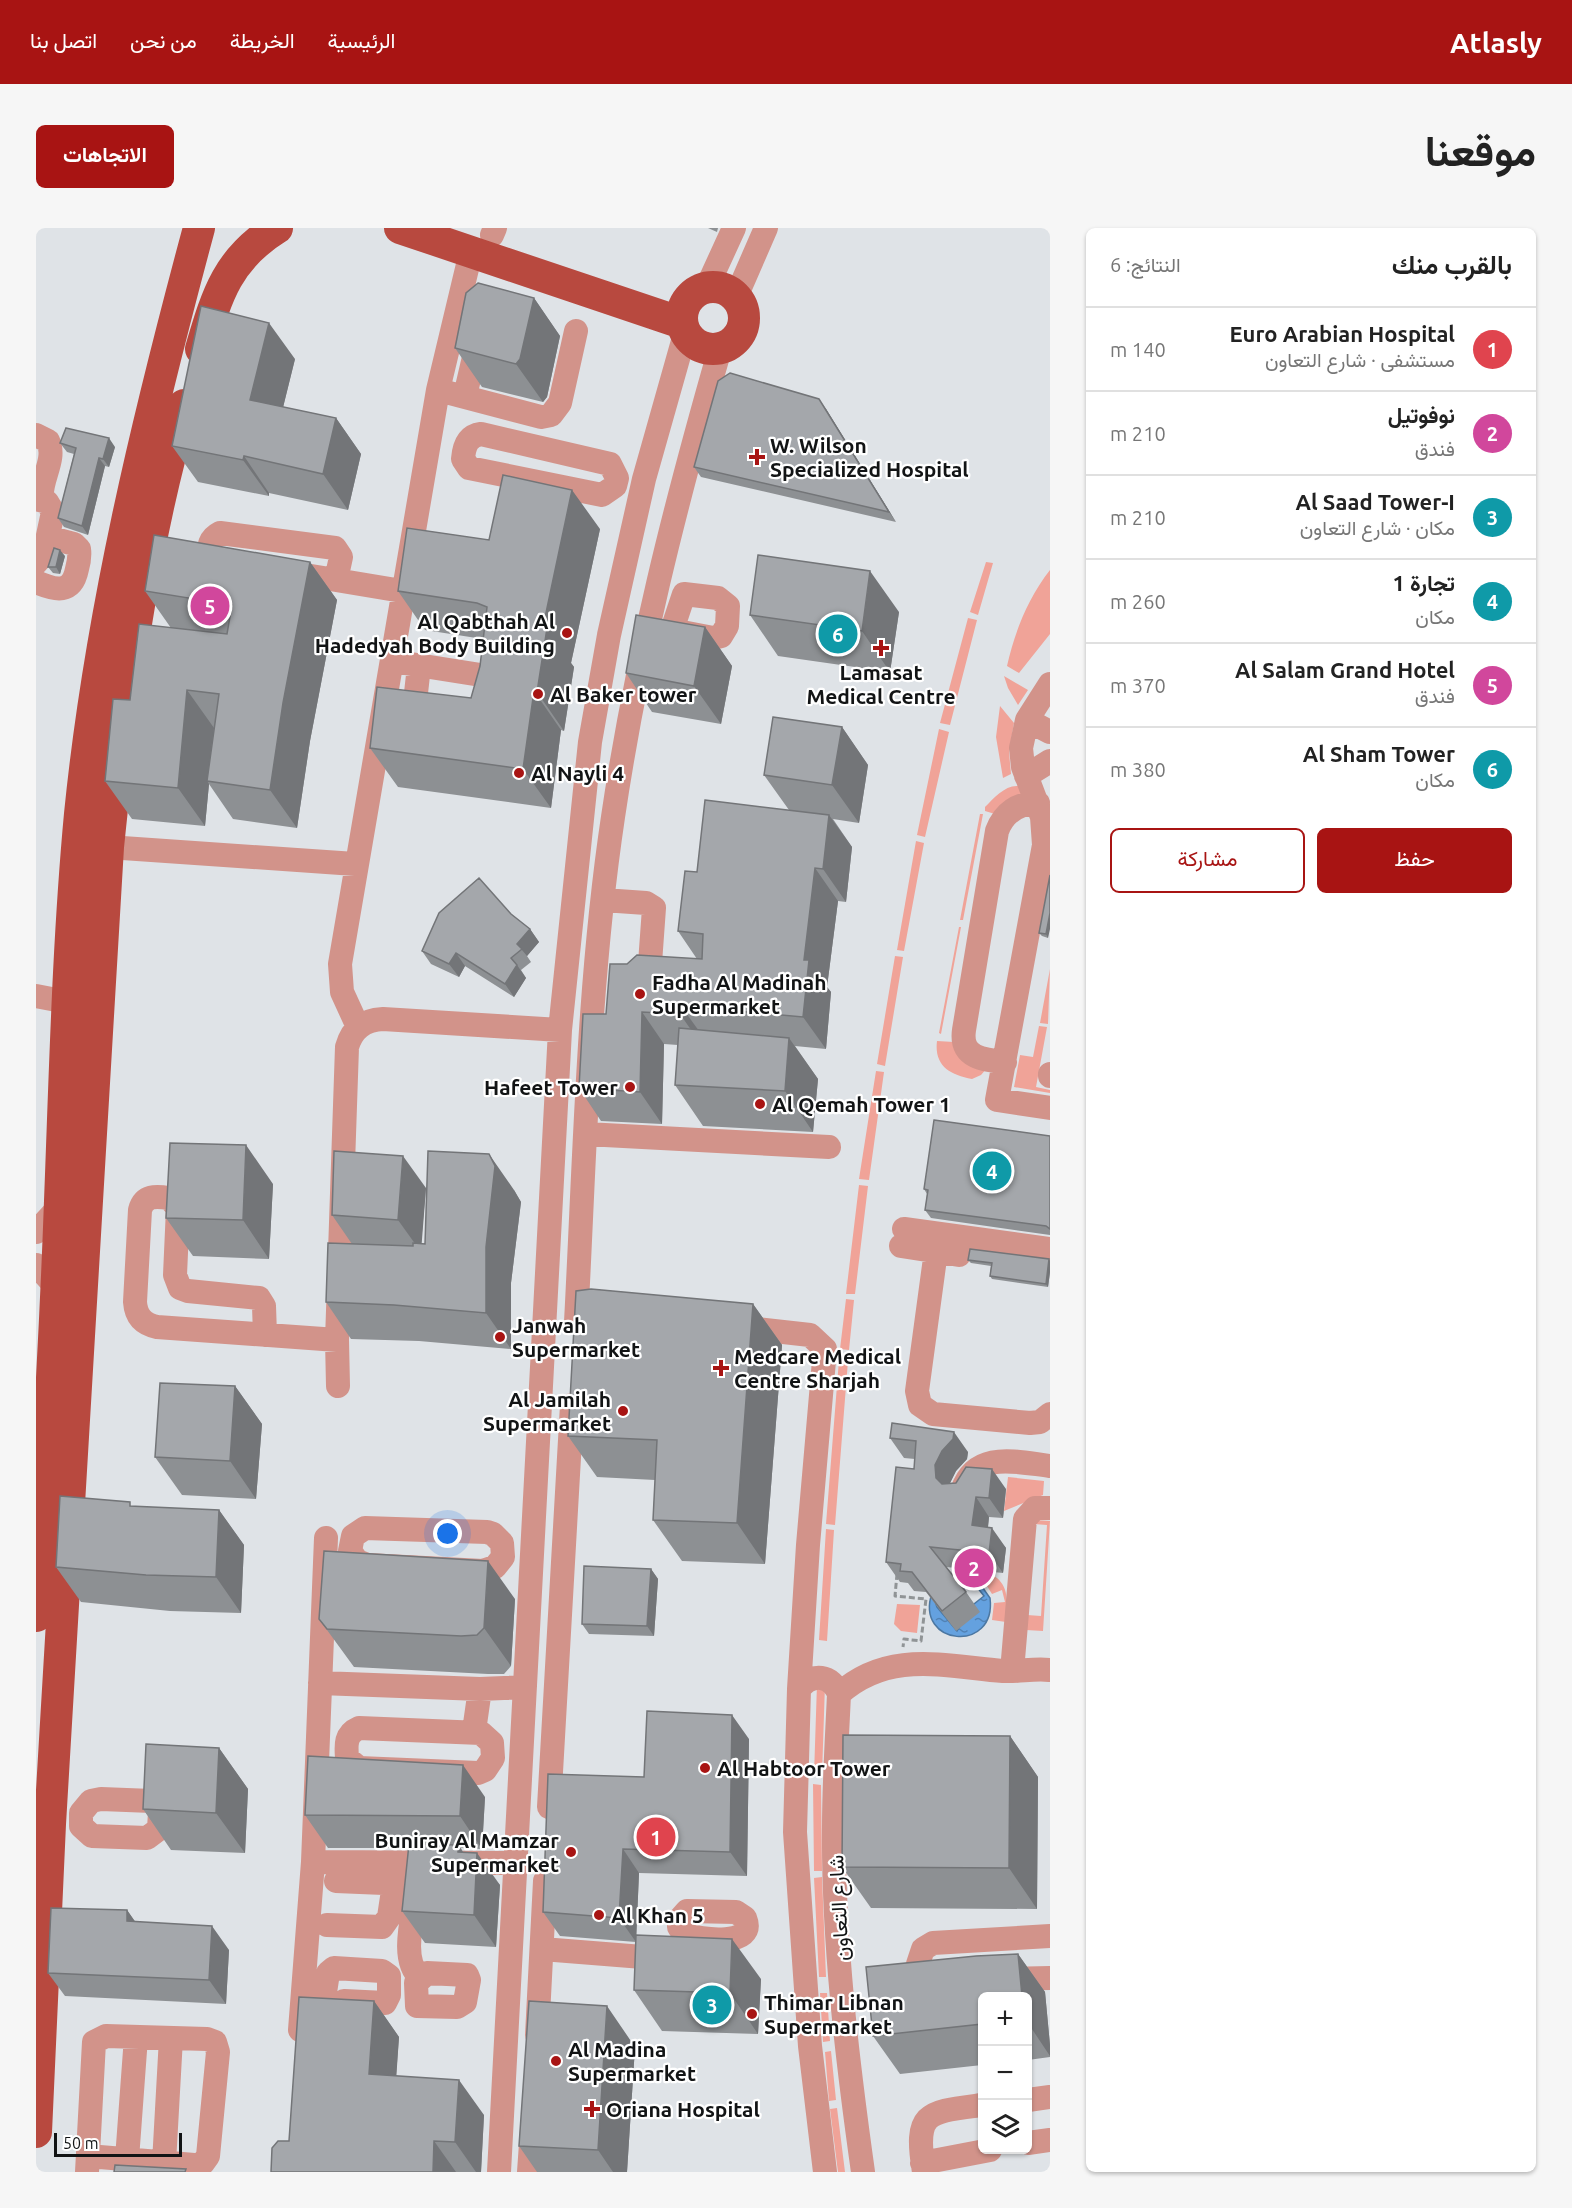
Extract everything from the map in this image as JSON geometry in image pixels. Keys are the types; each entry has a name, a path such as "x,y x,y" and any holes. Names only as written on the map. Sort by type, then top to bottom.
{"main road":[{"path":"36,1616 46,1276 60,1206 68,992 80,815 106,628 134,487 199,228"},
{"path":"36,2132 50,1824 108,847 117,758 137,620 180,421 221,286 239,258 277,228"},
{"path":"400,228 486,238 684,328 700,347 720,349 735,340 743,328 744,313 722,292 690,297 682,313 684,328"}],"street":[{"path":"722,292 734,228"},
{"path":"722,292 766,228"},
{"path":"358,1027 347,1005 340,978 355,864 438,390 486,238"},
{"path":"499,2172 560,1030 590,742 628,546 684,328"},
{"path":"438,390 541,417 551,415 560,403 576,331"},
{"path":"465,396 479,334"},
{"path":"575,1350 586,1322 586,1134 595,980 613,818 647,626 667,539 720,349"},
{"path":"481,434 602,461 615,470 617,478 609,492 594,494 469,468 463,462 463,454 469,440 481,434"},
{"path":"36,435 48,441 51,450 39,499 50,504 53,512 42,559 36,563"},
{"path":"427,451 463,454"},
{"path":"336,580 341,557 335,548 224,533 216,535 210,545 209,554 216,561 402,591"},
{"path":"36,582 63,588 69,586 75,578 79,549 74,544 48,537"},
{"path":"647,626 672,630"},
{"path":"392,661 490,677 494,683 493,699 491,711 485,717"},
{"path":"419,666 414,697 417,706 424,713 451,717"},
{"path":"1050,684 1027,720 1021,748 1026,776 1038,803 1044,831 1043,859 997,1100 1050,1108"},
{"path":"1027,720 1050,732"},
{"path":"590,742 599,746 606,754 604,804 613,818"},
{"path":"1026,776 1050,761"},
{"path":"1005,1062 983,1060 973,1055 965,1047 963,1036 997,831 1004,818 1016,807 1038,803"},
{"path":"108,847 355,864"},
{"path":"595,980 644,983 649,977 654,908 646,903 603,900"},
{"path":"36,983 68,992"},
{"path":"36,996 68,992"},
{"path":"338,1386 337,1340 347,1047 358,1027 374,1019 383,1019 560,1030"},
{"path":"586,1134 829,1147"},
{"path":"265,1335 265,1311 259,1298 188,1291 180,1288 175,1275 178,1208 169,1198 151,1197 145,1200 140,1210 135,1302 141,1319 157,1327 265,1335 337,1340"},
{"path":"36,1232 60,1206"},
{"path":"959,1255 936,1251 902,1238 1050,1250"},
{"path":"936,1251 917,1391 920,1405 933,1414 1029,1423 1040,1422 1050,1414"},
{"name":"شارع التعاون","path":"711,1324 803,1333 817,1338 825,1349 808,1545 799,1689 795,1832 810,2046 825,2172"},
{"path":"548,1829 573,1386"},
{"path":"1050,1466 1004,1461 986,1463 970,1474 967,1492 978,1479 992,1471 1050,1475"},
{"path":"1012,1671 1025,1519 1035,1509 1050,1508"},
{"path":"500,1563 504,1550 502,1543 493,1534 487,1532 365,1528 356,1532 350,1545 353,1556 367,1565 483,1571 500,1563 532,1567"},
{"path":"298,2055 314,1998 313,1862 326,1538"},
{"path":"799,1689 808,1680 821,1677 833,1683 839,1695 868,1674 901,1663 1012,1671 1050,1670"},
{"path":"1012,1671 1050,1682"},
{"path":"320,1683 480,1689 525,1687"},
{"path":"474,1731 480,1689"},
{"name":"شارع التعاون","path":"839,1695 834,1828 837,1898 847,2038 863,2172"},
{"path":"359,1728 474,1731 487,1737 494,1750 490,1764 478,1773 360,1768 347,1758 349,1736 359,1728"},
{"path":"50,1824 80,1822"},
{"path":"536,2055 547,1853"},
{"path":"313,1862 410,1876"},
{"path":"336,1881 410,1876 516,1863"},
{"path":"327,1925 382,1927 410,1876"},
{"path":"410,1876 409,1958 412,1968 420,1977"},
{"path":"634,1956 682,1932"},
{"path":"1050,1936 933,1943 923,1948 918,1964 926,1978 936,1982 1050,1978"},
{"path":"542,1949 691,1961"},
{"path":"101,2037 136,2037 211,2040 217,2045 206,2160 198,2165 127,2159 87,2164 92,2046 101,2037"},
{"path":"127,2159 136,2037"},
{"path":"164,2163 171,2038"},
{"path":"1032,2099 1050,2097"},
{"path":"529,2172 533,2102"},
{"path":"978,2106 944,2110 927,2120 919,2138 923,2167 978,2153"},
{"path":"1032,2142 1050,2140"}],"path":[{"path":"897,1573 895,1596 926,1599 921,1641 904,1639 901,1663"}],"shaded area":[{"path":"986,562 993,563 978,615 970,612"},
{"path":"1050,570 1050,634 1019,673 1007,666 1014,640 1029,603"},
{"path":"968,618 977,620 950,725 940,723"},
{"path":"1004,676 1028,690 1018,705 1008,688"},
{"path":"1000,706 1014,723 1009,752 1011,774 1003,778 996,737"},
{"path":"939,729 949,732 925,837 917,835"},
{"path":"1013,786 1018,786 1023,792 995,814 985,811 985,807 1000,793"},
{"path":"980,814 983,814 963,920 960,920"},
{"path":"916,841 924,843 904,951 897,950"},
{"path":"959,927 961,927 941,1034 939,1033"},
{"path":"895,956 903,957 885,1066 877,1064"},
{"path":"1050,969 1048,1024 1040,1023"},
{"path":"1039,1026 1047,1027 1036,1087 1050,1090 1050,1093 1014,1087 1020,1055 1033,1057"},
{"path":"937,1041 954,1042 987,1068 981,1075 972,1079 950,1072 938,1056"},
{"path":"876,1071 884,1072 869,1180 859,1179"},
{"path":"859,1185 868,1186 855,1294 846,1294"},
{"path":"846,1299 854,1300 849,1350 840,1349"},
{"path":"839,1360 848,1361 835,1525 826,1524"},
{"path":"1008,1477 1044,1481 1043,1495 1004,1511"},
{"path":"1034,1520 1050,1521 1043,1631 1026,1630 1027,1615 1041,1616 1047,1525 1034,1524"},
{"path":"826,1529 834,1530 827,1641 819,1640"},
{"path":"988,1572 1004,1587 1007,1600 1006,1622 992,1620 994,1603 1005,1602 1002,1590 992,1594 982,1578"},
{"path":"897,1604 920,1605 917,1633 901,1631 894,1624"},
{"path":"817,1684 825,1684 822,1775 814,1775"},
{"path":"813,1784 821,1785 822,1871 814,1871"},
{"path":"822,1877 826,1977 819,1977 814,1878"},
{"path":"820,1993 827,1993 830,2041 823,2042"},
{"path":"831,2051 836,2100 829,2101 825,2052"},
{"path":"837,2108 845,2172 838,2172 830,2109"}],"water":[{"path":"946,1573 978,1581 990,1598 989,1616 981,1628 970,1635 957,1636 944,1633 934,1624 930,1611 932,1593 937,1607 957,1631 974,1604 984,1596 973,1582 963,1590"}],"building":[{"path":"478,283 534,298 520,359 516,364 455,348 466,293"},
{"path":"201,306 269,323 250,400 336,418 323,474 244,456 243,460 172,446"},
{"path":"730,373 819,399 889,512 694,467 718,381"},
{"path":"66,428 109,438 103,459 99,458 82,526 58,518 76,448 60,443"},
{"path":"503,475 572,490 543,627 547,628 537,692 534,691 523,769 370,748 377,687 471,698 480,666 487,607 477,603 398,591 407,528 489,540"},
{"path":"154,535 310,562 283,703 270,790 207,781 219,694 187,690 178,788 105,781 113,699 130,700 139,624 227,634 232,605 145,591"},
{"path":"54,548 60,550 56,567 48,567"},
{"path":"758,555 870,571 862,631 750,615"},
{"path":"636,615 705,627 694,686 626,673"},
{"path":"773,717 842,727 832,785 764,775"},
{"path":"705,800 829,815 823,869 815,868 804,960 809,960 803,1017 681,1006 680,1014 642,1012 640,1092 579,1088 583,1014 606,1014 610,964 627,964 637,955 702,959 703,934 678,931 685,871 697,872"},
{"path":"1050,875 1050,913 1046,934 1039,933"},
{"path":"479,878 511,914 530,929 517,944 522,949 511,958 517,965 505,984 456,953 449,964 422,951 439,913"},
{"path":"679,1028 789,1038 785,1091 675,1085"},
{"path":"934,1120 1050,1136 1050,1229 1046,1226 925,1210 928,1190 924,1189"},
{"path":"170,1143 246,1145 243,1220 166,1218"},
{"path":"334,1151 403,1156 398,1220 332,1215"},
{"path":"428,1151 489,1154 495,1166 486,1247 486,1313 326,1302 328,1243 413,1246 413,1243 425,1244"},
{"path":"970,1249 1049,1259 1046,1284 990,1276 992,1263 968,1260"},
{"path":"591,1289 753,1304 737,1523 653,1520 657,1440 568,1436 576,1291"},
{"path":"160,1383 235,1386 230,1461 155,1457"},
{"path":"892,1423 954,1432 953,1439 942,1451 935,1465 936,1478 942,1484 956,1483 966,1467 992,1469 989,1498 976,1497 972,1525 992,1528 989,1553 930,1547 966,1592 942,1611 912,1572 900,1571 901,1564 886,1562 896,1467 914,1469 916,1441 890,1438"},
{"path":"60,1496 130,1502 130,1506 219,1510 216,1577 146,1575 56,1567"},
{"path":"324,1551 488,1561 484,1628 477,1635 461,1636 327,1629 319,1619"},
{"path":"584,1566 651,1569 647,1626 582,1624"},
{"path":"647,1711 732,1715 730,1852 623,1849 619,1918 543,1912 548,1774 644,1777"},
{"path":"843,1735 1010,1736 1009,1868 842,1867"},
{"path":"146,1744 219,1748 216,1813 143,1809"},
{"path":"308,1756 463,1765 460,1816 305,1815"},
{"path":"409,1844 458,1845 458,1852 477,1853 474,1915 402,1911"},
{"path":"51,1908 127,1910 127,1921 212,1926 209,1980 48,1973"},
{"path":"636,1935 732,1939 730,1993 634,1990"},
{"path":"1018,1954 1022,1992 978,1992 978,2024 873,2036 866,1967"},
{"path":"299,1997 374,2001 369,2074 459,2080 455,2142 434,2141 433,2172 271,2172 272,2148 278,2141 289,2141"},
{"path":"529,2001 607,2006 598,2150 519,2146"},
{"path":"115,2165 186,2169 185,2172 114,2172"}],"place":[{"name":"W. Wilson Specialized Hospital","path":"757,457"},
{"name":"Al Salam Grand Hotel","path":"210,606"},
{"name":"Al Qabthah Al Hadedyah Body Building","path":"567,633"},
{"name":"Al Sham Tower","path":"838,634"},
{"name":"Lamasat Medical Centre","path":"881,648"},
{"name":"Al Baker tower","path":"538,694"},
{"name":"Al Nayli 4","path":"519,773"},
{"name":"Fadha Al Madinah Supermarket","path":"640,994"},
{"name":"Hafeet Tower","path":"630,1087"},
{"name":"Al Qemah Tower 1","path":"760,1104"},
{"name":"تجارة 1","path":"992,1171"},
{"name":"Janwah Supermarket","path":"500,1337"},
{"name":"Medcare Medical Centre Sharjah","path":"721,1368"},
{"name":"Al Jamilah Supermarket","path":"623,1411"},
{"name":"نوفوتيل","path":"974,1568"},
{"name":"Al Habtoor Tower","path":"705,1768"},
{"name":"Euro Arabian Hospital","path":"656,1837"},
{"name":"Buniray Al Mamzar Supermarket","path":"571,1852"},
{"name":"Al Khan 5","path":"599,1915"},
{"name":"Al Saad Tower-I","path":"712,2005"},
{"name":"Thimar Libnan Supermarket","path":"752,2014"},
{"name":"Al Madina Supermarket","path":"556,2061"},
{"name":"Oriana Hospital","path":"592,2109"}]}
